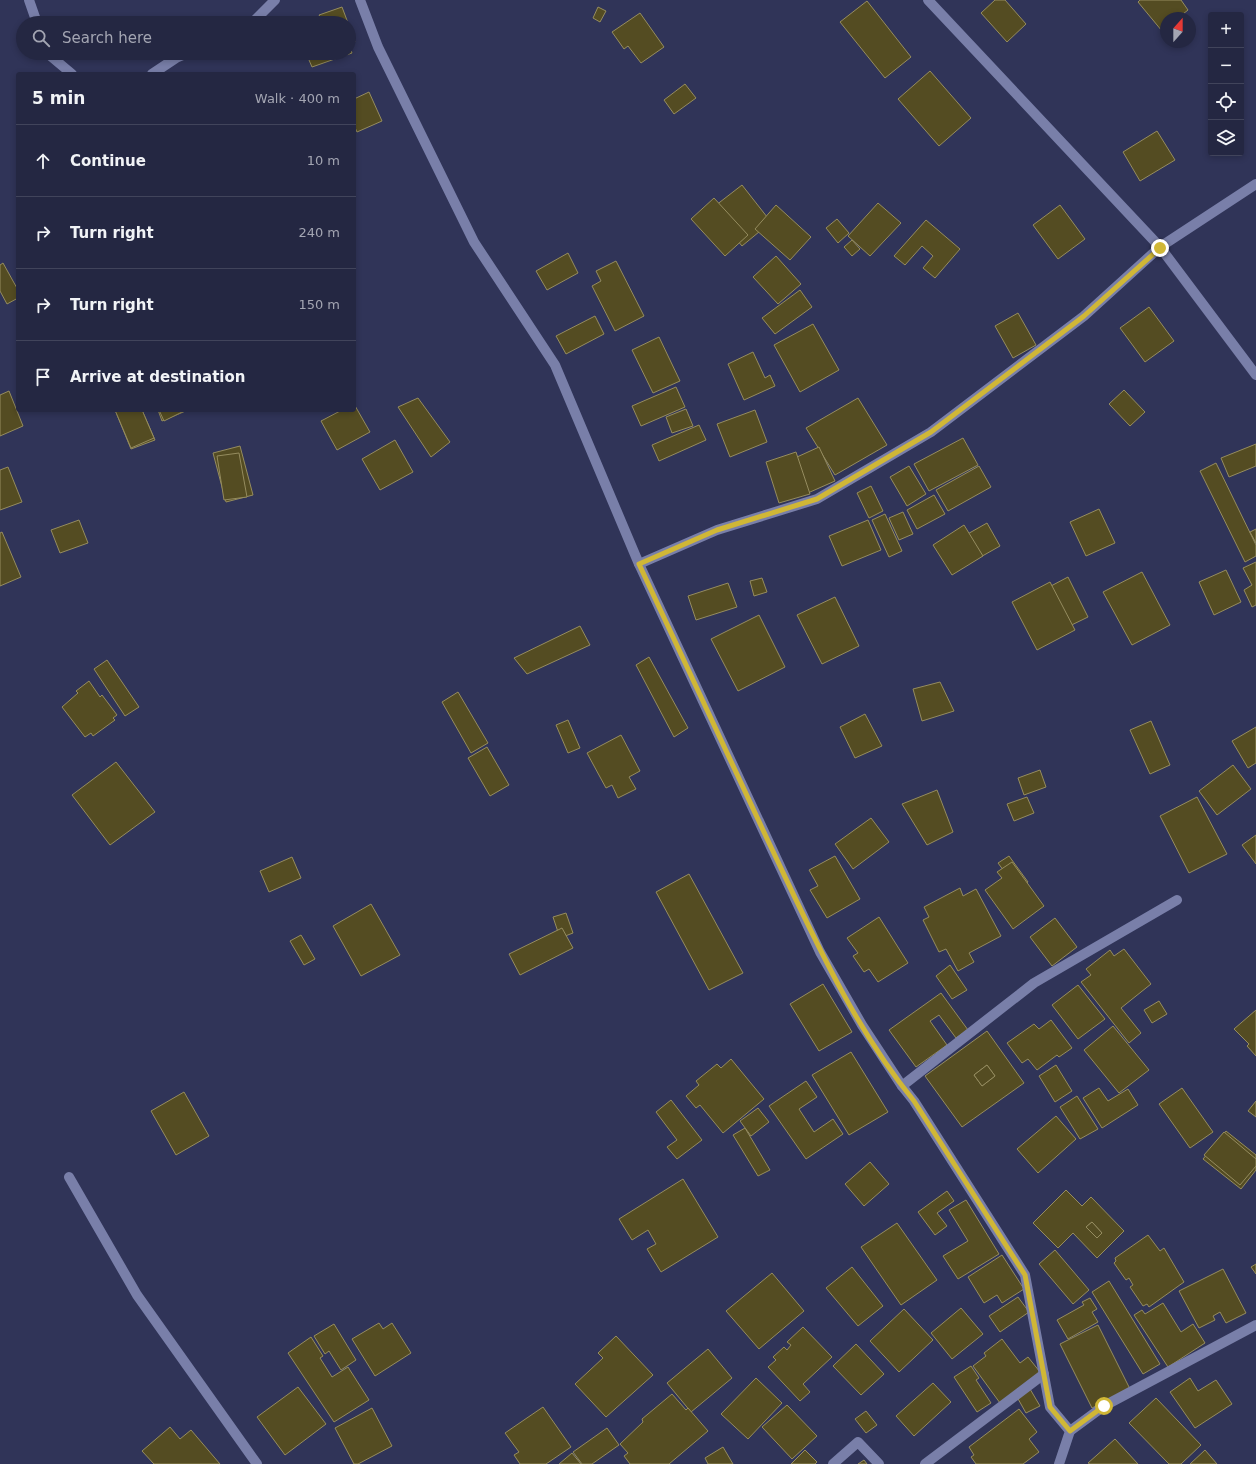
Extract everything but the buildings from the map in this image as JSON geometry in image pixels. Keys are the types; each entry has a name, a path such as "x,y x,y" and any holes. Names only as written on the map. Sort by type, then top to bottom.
{"street":[{"path":"29,0 35,16"},
{"path":"259,16 275,0"},
{"path":"360,0 378,47 474,242 555,365 639,564 820,952 862,1025 902,1086 914,1101 1025,1275 1050,1407 1070,1431"},
{"path":"928,0 1160,248 1256,375"},
{"path":"55,60 70,72"},
{"path":"155,72 173,60"},
{"path":"639,564 717,530 817,499 931,432 1084,316 1160,248 1256,184"},
{"path":"902,1086 1034,983 1177,900"},
{"path":"69,1177 137,1295 257,1464"},
{"path":"1059,1464 1070,1431 1104,1406 1256,1325"},
{"path":"925,1464 1044,1374"},
{"path":"833,1464 858,1442 879,1464"}],"route":[{"path":"1104,1406 1070,1431 1050,1407 1025,1275 914,1101 902,1086 862,1025 820,952 639,564 717,530 817,499 931,432 1084,316 1160,248"}]}
